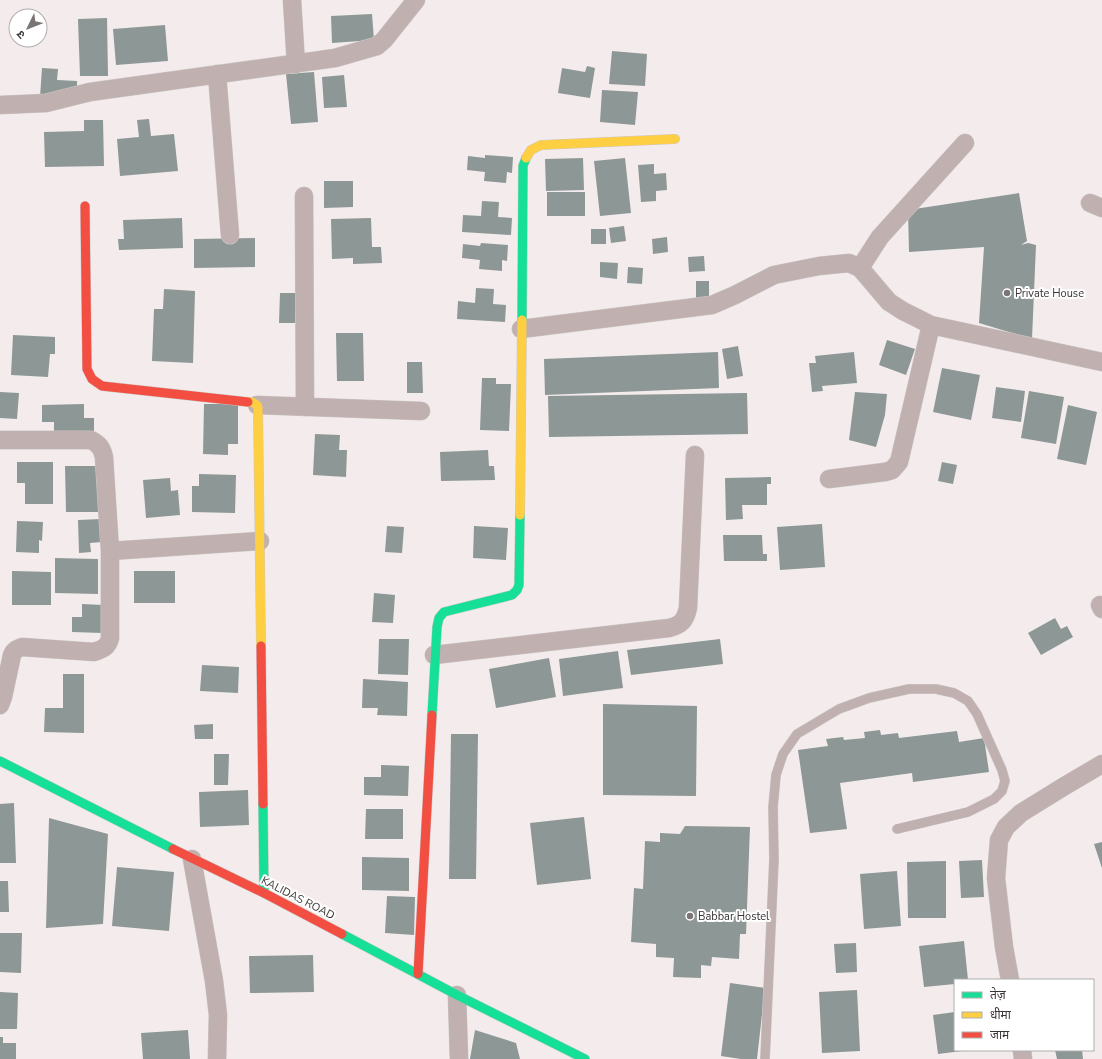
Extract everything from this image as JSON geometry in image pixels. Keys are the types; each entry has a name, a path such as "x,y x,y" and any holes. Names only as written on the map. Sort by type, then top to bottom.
{"street":[{"path":"292,0 296,64"},
{"path":"0,105 46,103 90,92 335,58 377,46 384,40 416,0"},
{"path":"217,74 230,235"},
{"path":"418,974 436,627 439,618 444,612 512,595 520,585 521,329 523,166 525,157 528,152 541,145 675,139"},
{"path":"860,268 880,236 965,143"},
{"path":"304,196 305,407"},
{"path":"85,206 87,369 88,376 96,383 102,386 252,402 257,405 421,411"},
{"path":"521,329 707,306 729,298 774,275 832,264 849,263 860,268 889,302 931,325 1102,362"},
{"path":"829,479 885,472 892,470 899,462 931,325"},
{"path":"257,405 259,411 264,893"},
{"path":"0,440 91,440 102,449 104,457 110,551 109,644 102,650 94,652 22,647 18,648 12,655 0,705"},
{"path":"434,655 669,628 682,623 686,617 688,608 695,455"},
{"path":"110,551 260,541"},
{"name":"KALIDAS ROAD","path":"0,760 192,859 264,893 457,995 585,1059"},
{"path":"1010,979 1004,947 996,878 999,840 1006,827 1022,813 1102,764"},
{"path":"192,859 214,981 218,1015 217,1059"},
{"path":"457,995 459,1059"}],"lane":[{"path":"764,1059 774,859 773,807 776,775 783,754 797,734 839,709 870,698 909,689 936,689 954,693 968,701 977,714 1002,770 1005,781 1002,791 994,800 968,812 897,829"}],"building":[{"path":"372,14 374,40 332,43 331,16"},
{"path":"107,18 108,76 80,76 78,19"},
{"path":"165,25 168,61 116,65 113,29"},
{"path":"612,51 647,54 645,86 609,84"},
{"path":"587,66 595,68 590,98 558,93 562,68 585,72"},
{"path":"42,68 58,69 57,80 77,81 77,93 40,97"},
{"path":"314,72 318,122 291,124 286,74"},
{"path":"344,75 347,107 324,108 322,77"},
{"path":"602,90 638,92 635,125 600,122"},
{"path":"149,119 151,136 174,134 178,171 120,176 117,139 139,137 137,120"},
{"path":"84,120 103,120 104,166 45,167 44,132 84,131"},
{"path":"485,155 513,157 512,173 507,172 506,183 484,181 485,172 467,170 468,156 485,158"},
{"path":"583,158 584,190 546,191 545,159"},
{"path":"625,158 631,213 600,216 594,161"},
{"path":"654,164 654,174 666,173 667,190 656,191 656,201 641,202 638,165"},
{"path":"324,181 353,181 353,207 324,208"},
{"path":"547,192 585,192 585,216 547,216"},
{"path":"1019,193 1027,241 1021,245 1028,243 1036,245 1032,339 979,323 984,247 909,252 908,210"},
{"path":"482,201 499,202 498,217 512,218 511,235 462,232 463,215 481,216"},
{"path":"182,218 183,248 119,250 118,239 124,239 123,220"},
{"path":"371,218 372,247 381,247 382,263 353,264 353,258 332,259 331,219"},
{"path":"624,226 626,241 611,243 609,228"},
{"path":"591,229 606,229 606,244 591,244"},
{"path":"667,237 668,252 653,254 652,239"},
{"path":"255,238 255,267 194,268 194,239"},
{"path":"481,243 508,245 507,261 502,260 502,271 479,269 480,260 462,258 463,244 480,246"},
{"path":"704,256 705,271 689,272 688,257"},
{"path":"600,262 618,263 617,279 600,277"},
{"path":"628,267 643,268 642,284 627,283"},
{"path":"696,281 709,281 709,300 696,300"},
{"path":"476,288 494,289 493,304 506,305 505,322 457,319 458,301 475,303"},
{"path":"164,289 195,291 193,363 152,361 154,309 163,309"},
{"path":"280,293 296,293 295,323 279,323"},
{"path":"336,333 363,333 364,381 337,381"},
{"path":"13,335 55,337 55,354 50,354 48,377 11,375"},
{"path":"887,340 915,349 906,375 879,365"},
{"path":"738,346 743,376 727,379 722,349"},
{"path":"718,352 719,388 545,395 544,359"},
{"path":"854,352 857,383 822,386 823,391 812,392 809,363 816,363 815,356"},
{"path":"407,362 422,362 423,393 407,393"},
{"path":"942,368 980,375 971,420 933,412"},
{"path":"482,378 496,378 496,384 511,384 509,431 480,430"},
{"path":"996,387 1025,391 1021,422 992,418"},
{"path":"1029,391 1064,397 1056,444 1021,438"},
{"path":"0,392 19,393 17,419 0,418"},
{"path":"855,392 887,394 885,415 876,447 849,440"},
{"path":"747,393 748,434 549,437 548,396"},
{"path":"84,404 84,418 94,418 94,432 54,433 54,422 42,422 42,405"},
{"path":"204,404 238,404 238,444 228,444 228,455 203,454"},
{"path":"1068,405 1097,412 1086,465 1057,459"},
{"path":"315,434 340,435 339,450 347,450 346,477 313,475"},
{"path":"488,450 489,466 494,466 495,480 441,481 440,452"},
{"path":"17,462 53,462 53,504 25,504 25,483 17,483"},
{"path":"942,462 957,465 953,484 938,481"},
{"path":"65,466 99,466 100,512 66,512"},
{"path":"199,474 236,475 235,513 192,512 192,486 199,486"},
{"path":"771,477 771,484 767,484 767,505 742,505 743,519 726,520 725,478"},
{"path":"170,478 171,491 178,490 180,515 146,518 143,480"},
{"path":"101,519 102,542 90,543 91,552 79,553 78,520"},
{"path":"17,521 43,522 42,541 39,540 39,553 16,552"},
{"path":"822,524 825,567 780,570 777,527"},
{"path":"387,526 404,527 402,553 385,552"},
{"path":"474,526 508,528 506,560 473,558"},
{"path":"723,535 762,535 763,554 767,554 767,561 724,561"},
{"path":"55,558 98,559 98,594 55,593"},
{"path":"12,571 51,572 51,605 12,605"},
{"path":"134,571 175,571 175,603 134,603"},
{"path":"374,593 395,595 393,623 372,622"},
{"path":"82,604 103,605 102,633 72,632 72,617 82,617"},
{"path":"1055,618 1061,629 1067,626 1073,637 1041,655 1028,633"},
{"path":"379,639 409,639 408,675 378,674"},
{"path":"720,639 723,664 631,675 627,650"},
{"path":"618,651 623,688 563,696 559,659"},
{"path":"549,658 556,697 496,708 489,669"},
{"path":"202,665 239,667 238,693 200,691"},
{"path":"63,674 84,674 84,733 44,732 45,708 63,708"},
{"path":"363,679 408,682 407,716 377,715 378,708 362,708"},
{"path":"603,704 697,706 696,796 603,795"},
{"path":"213,724 213,739 195,739 194,725"},
{"path":"880,730 881,735 898,733 899,738 957,731 959,742 984,738 989,772 913,782 912,773 840,783 847,829 810,833 798,750 828,746 826,739 843,737 844,740 865,738 864,732"},
{"path":"451,734 478,734 476,879 449,879"},
{"path":"214,754 229,754 228,785 214,785"},
{"path":"381,765 409,766 408,796 364,795 364,777 381,777"},
{"path":"248,790 249,825 200,827 199,792"},
{"path":"14,803 16,863 0,863 0,804"},
{"path":"366,809 403,809 403,839 365,839"},
{"path":"584,817 591,879 537,885 530,823"},
{"path":"49,818 108,834 103,924 46,928"},
{"name":"Babbar Hostel","path":"685,826 750,827 746,934 740,934 739,959 712,957 711,966 701,965 701,978 673,977 674,958 656,957 656,944 631,942 634,888 643,889 645,841 660,842 660,833 680,834"},
{"path":"1102,842 1102,868 1094,844"},
{"path":"362,857 409,858 409,891 362,890"},
{"path":"982,860 984,897 961,898 959,861"},
{"path":"946,861 946,918 908,918 907,862"},
{"path":"117,867 174,872 169,931 112,926"},
{"path":"897,871 901,926 864,929 860,874"},
{"path":"0,881 8,881 9,912 0,912"},
{"path":"387,896 415,897 414,935 385,933"},
{"path":"0,933 22,933 21,973 0,972"},
{"path":"964,941 968,979 954,979 954,984 924,987 919,946"},
{"path":"856,943 857,972 836,973 834,944"},
{"path":"313,955 314,992 250,993 249,956"},
{"path":"730,983 765,988 757,1059 741,1059 721,1056"},
{"path":"857,990 860,1051 822,1053 819,992"},
{"path":"0,992 18,993 17,1029 0,1029"},
{"path":"954,1012 954,1051 962,1051 938,1054 933,1015"},
{"path":"188,1030 190,1059 143,1059 141,1033"},
{"path":"475,1030 516,1043 520,1059 470,1059"},
{"path":"0,1037 3,1037 3,1043 16,1043 16,1059 0,1059"},
{"path":"1055,1051 1082,1051 1083,1059 1057,1059"}],"traffic: fast":[{"path":"522,320 523,166 526,158"},
{"path":"432,715 437,627 439,618 444,612 512,595 517,590 519,585 520,515"},
{"path":"0,761 173,849"},
{"path":"263,804 264,893"},
{"path":"342,934 457,995 585,1059"}],"traffic: slow":[{"path":"526,158 531,150 541,145 675,139"},
{"path":"520,515 522,320"},
{"path":"248,402 252,402 257,405 258,408 261,646"}],"traffic: jam":[{"path":"85,206 87,369 92,379 102,386 248,402"},
{"path":"261,646 263,804"},
{"path":"418,974 432,715"},
{"path":"173,849 264,893 342,934"}],"place":[{"name":"Private House","path":"1007,293"},
{"name":"Babbar Hostel","path":"690,916"}]}
